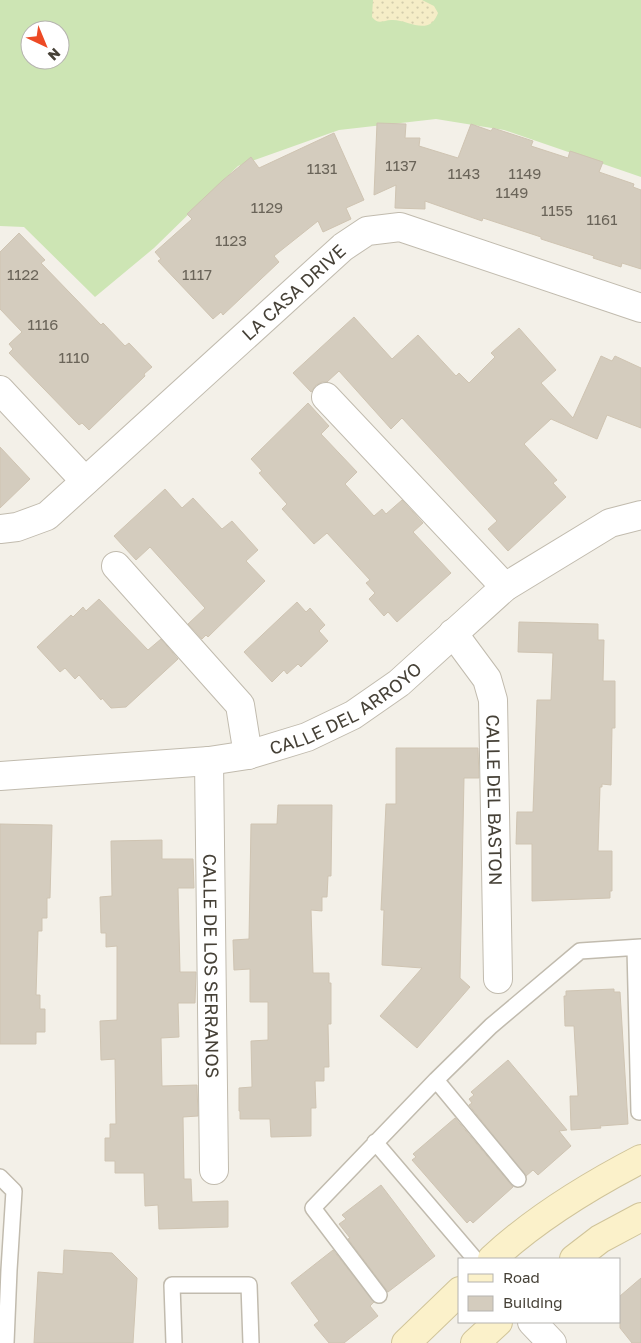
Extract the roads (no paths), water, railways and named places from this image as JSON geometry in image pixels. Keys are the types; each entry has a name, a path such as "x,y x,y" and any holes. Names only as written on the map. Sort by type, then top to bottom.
{"street":[{"name":"LA CASA DRIVE","path":"0,529 17,527 47,516 343,247 367,231 400,227 641,308"},
{"path":"0,390 85,481"},
{"path":"326,397 505,587"},
{"name":"CALLE DEL ARROYO","path":"0,776 209,761 248,755 307,736 353,715 399,683 505,587 610,524 641,515"},
{"path":"116,566 240,705 248,755"},
{"name":"CALLE DEL BASTON","path":"454,632 487,679 493,700 498,979"},
{"name":"CALLE DE LOS SERRANOS","path":"209,761 214,1170"},
{"path":"493,1258 524,1232 568,1200 596,1182 641,1160"},
{"path":"575,1258 600,1239 641,1217"},
{"path":"406,1343 458,1292"},
{"path":"474,1343 497,1323"},
{"path":"533,1323 552,1343"}],"lane":[{"path":"379,1295 313,1208 436,1080 491,1026 580,951 638,947 639,1112"},
{"path":"436,1080 518,1179"},
{"path":"376,1142 475,1258"},
{"path":"0,1176 14,1191 4,1269 6,1343"},
{"path":"174,1343 172,1285 249,1285 251,1343"}]}
